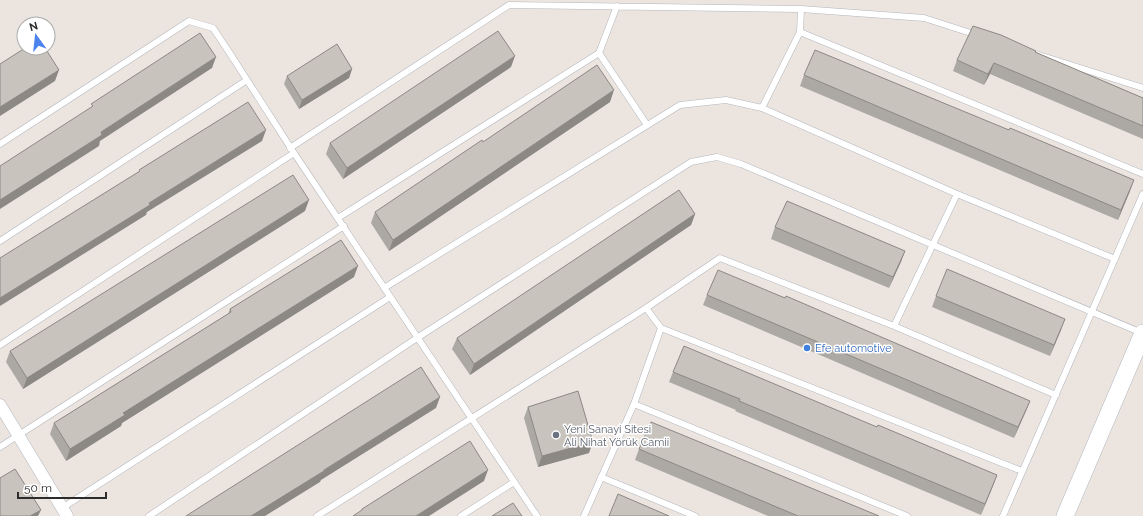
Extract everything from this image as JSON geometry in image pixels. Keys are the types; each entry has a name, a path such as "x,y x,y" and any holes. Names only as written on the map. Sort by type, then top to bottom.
{"street":[{"path":"1065,516 1143,333"},
{"path":"0,405 65,512"}],"lane":[{"path":"0,345 509,5 802,9 924,18 984,37"},
{"path":"338,218 599,53 617,6"},
{"path":"762,108 800,32 802,9"},
{"path":"0,144 189,21 213,28 292,150 537,516"},
{"path":"800,32 1143,174"},
{"path":"1030,52 1143,88"},
{"path":"599,53 647,125"},
{"path":"0,241 247,80"},
{"path":"384,288 680,106 726,100 762,108 957,194 1115,259"},
{"path":"149,516 417,338 691,162 717,157 740,164 1143,333"},
{"path":"894,326 957,194"},
{"path":"1003,516 1143,194"},
{"path":"0,446 344,226"},
{"path":"317,516 646,308 720,258 894,326 1056,395"},
{"path":"65,512 390,297"},
{"path":"646,308 661,328 1022,471"},
{"path":"584,516 634,404 661,328"},
{"path":"634,404 907,516"},
{"path":"601,477 696,516"},
{"path":"461,516 514,482"}],"building":[{"path":"973,26 1001,35 1036,51 1035,52 1143,98 1143,126 994,63 988,74 957,60"},
{"path":"498,31 515,56 347,168 330,143"},
{"path":"200,33 216,57 101,132 102,135 0,200 0,166 93,106 91,104"},
{"path":"337,44 352,69 302,100 287,76"},
{"path":"815,50 1009,130 1010,128 1134,180 1121,210 804,75"},
{"path":"16,54 16,56 50,56 59,70 0,107 0,64"},
{"path":"597,65 614,90 393,240 375,212 482,140 483,142"},
{"path":"248,102 266,130 149,203 150,205 0,298 0,258"},
{"path":"293,175 309,200 27,378 10,351"},
{"path":"679,190 695,214 474,364 457,338"},
{"path":"787,201 905,251 893,277 775,227"},
{"path":"341,240 358,266 123,413 125,415 70,449 54,423 231,312 230,309"},
{"path":"947,269 1065,319 1054,345 936,296"},
{"path":"718,270 785,298 786,296 1030,401 1018,427 707,295"},
{"path":"684,346 877,427 878,425 997,475 985,504 739,401 740,399 673,372"},
{"path":"421,367 440,397 324,471 251,516 186,516"},
{"name":"Yeni Sanayi Sitesi Ali Nihat Yörük Camii","path":"578,391 593,442 542,456 528,407"},
{"path":"651,422 879,516 798,516 639,449"},
{"path":"470,441 488,470 416,516 353,516 362,509"},
{"path":"15,469 41,510 30,516 0,516 0,478"},
{"path":"618,494 669,516 609,516"},
{"path":"513,503 522,516 492,516"}],"place":[{"name":"Efe automotive","path":"807,348"},
{"name":"Yeni Sanayi Sitesi Ali Nihat Yörük Camii","path":"556,435"}]}
